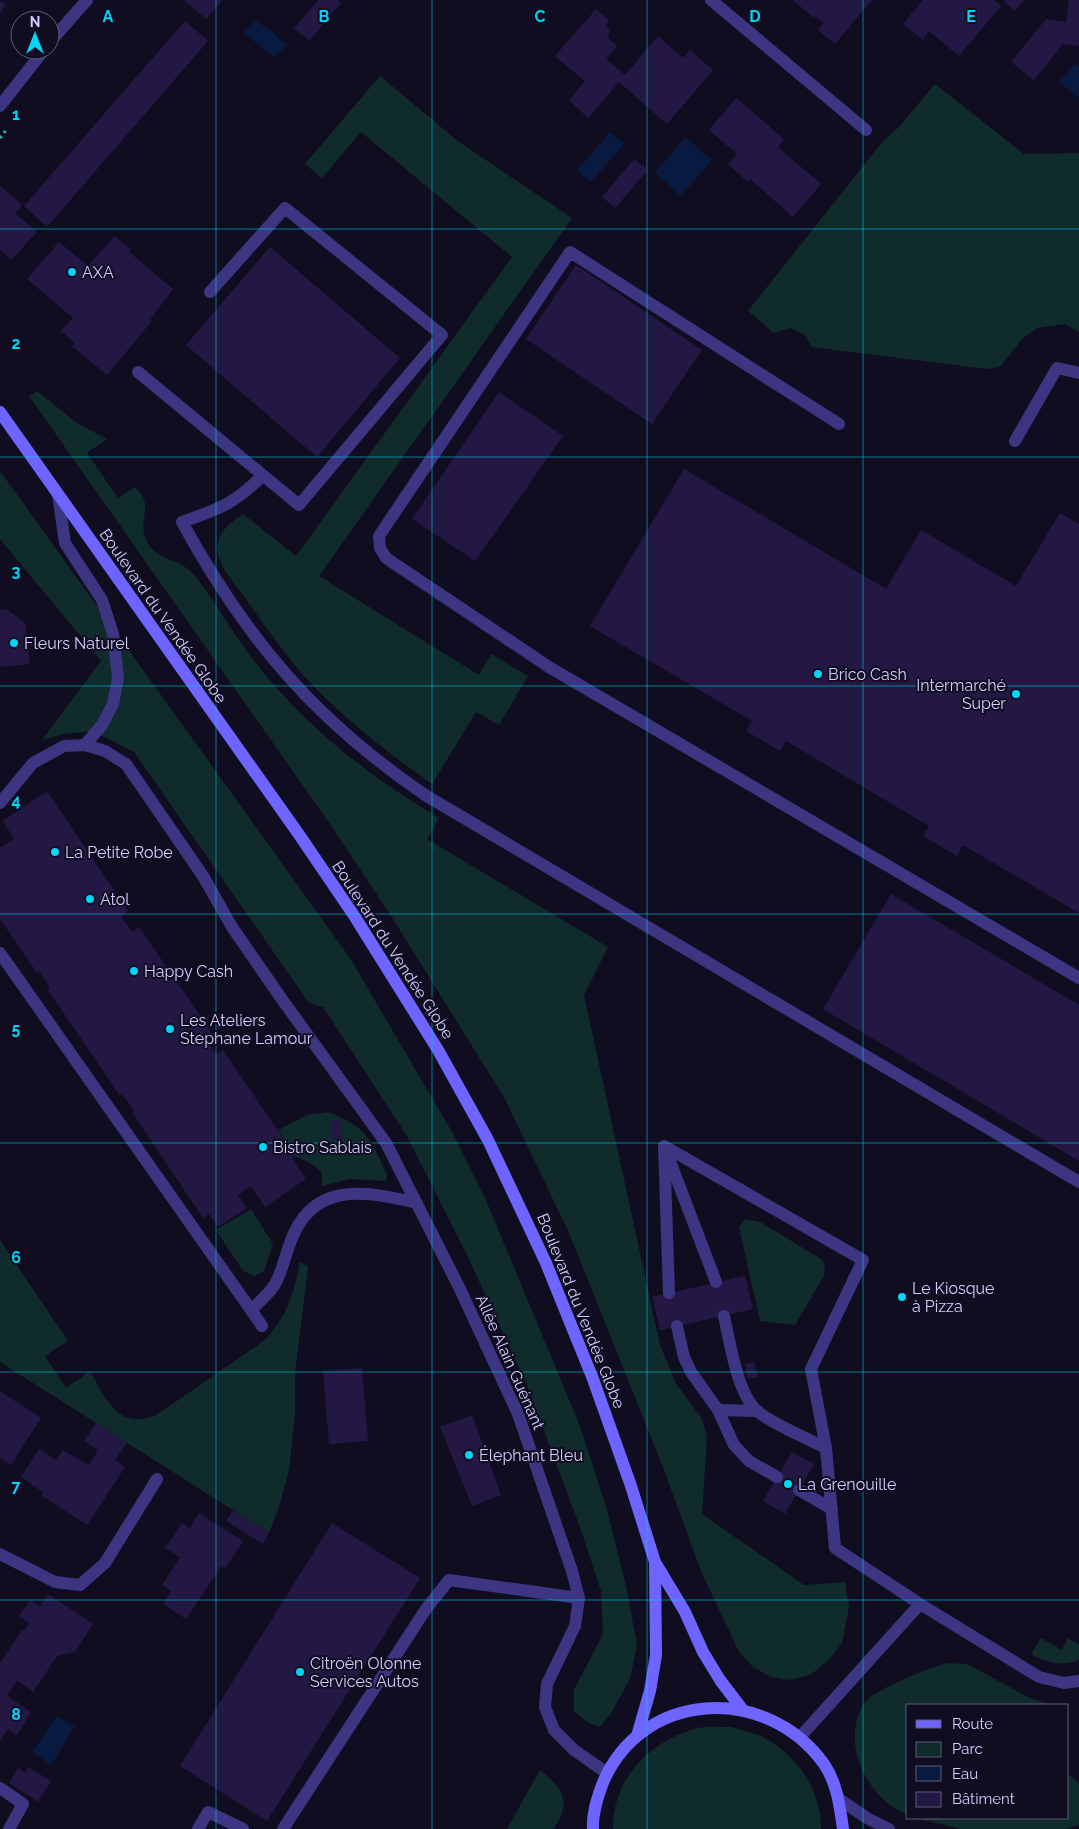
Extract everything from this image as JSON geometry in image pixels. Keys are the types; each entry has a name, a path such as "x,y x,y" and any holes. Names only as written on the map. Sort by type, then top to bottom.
{"main road":[{"name":"Boulevard du Vendée Globe","path":"0,412 350,909 398,983 464,1095 519,1203 546,1263 596,1388 631,1486 655,1562 686,1612 703,1652 720,1680 742,1709"},
{"name":"Boulevard du Vendée Globe","path":"637,1736 650,1690 656,1655 655,1562"},
{"path":"590,1826 597,1798 607,1773 620,1753 637,1736 669,1717 705,1707 742,1709 773,1719 800,1737 824,1765 839,1799 843,1829"}],"street":[{"path":"60,31 87,0"},
{"path":"711,0 866,130"},
{"path":"0,106 36,60"},
{"path":"138,372 299,505 442,335 285,208 210,292"},
{"path":"838,424 570,252 379,536 380,548 386,558 548,667 1079,978"},
{"path":"1015,441 1057,368 1079,372"},
{"path":"263,475 244,495 182,522 231,604 287,678 353,742 425,796 1079,1182"},
{"path":"0,803 33,763 64,746 85,745 102,725 113,704 118,678 113,634 102,600 65,543 58,495"},
{"name":"Allée Alain Guénant","path":"85,745 105,751 126,764 203,876 232,927 386,1143 417,1203 459,1287 518,1414 572,1571 578,1598 576,1626 547,1684 545,1707 554,1730 574,1750 607,1773"},
{"path":"0,952 262,1326"},
{"path":"664,1146 716,1282"},
{"path":"664,1146 669,1293"},
{"path":"664,1146 863,1260 811,1369 826,1448 836,1548 920,1604 1039,1677 1064,1683 1079,1681"},
{"path":"251,1310 278,1282 296,1226 306,1212 322,1201 342,1194 363,1193 417,1203"},
{"path":"724,1316 742,1386 748,1399 758,1412 826,1448"},
{"path":"677,1326 684,1357 691,1372 718,1410 734,1445 748,1461 777,1477"},
{"path":"718,1410 758,1412"},
{"path":"2,1559 55,1582 80,1585 105,1563 156,1479"},
{"path":"798,1490 832,1510"},
{"path":"283,1829 426,1609 449,1580 578,1598"},
{"path":"800,1737 920,1604"},
{"path":"0,1788 24,1804 9,1829"},
{"path":"839,1799 867,1818 889,1829"},
{"path":"198,1829 208,1812 243,1829"}],"green space":[{"path":"380,76 459,142 572,218 319,576 479,675 491,654 528,676 499,725 476,712 432,784 344,716 312,685 283,650 230,578 222,565 218,552 219,540 223,531 243,514 296,556 512,257 361,132 322,178 305,164"},
{"path":"935,84 1024,154 1079,153 1079,332 1065,324 1037,328 1022,339 1000,367 988,369 812,347 805,335 790,328 774,333 748,311 883,141 898,128"},
{"path":"37,391 78,424 107,439 87,453 118,498 135,487 143,496 145,505 143,526 148,544 158,554 183,566 194,575 246,650 287,700 334,744 359,764 439,818 427,839 608,947 584,995 660,1345 676,1384 701,1417 707,1436 702,1514 804,1585 845,1582 849,1607 842,1643 829,1660 810,1675 790,1680 771,1677 753,1667 739,1652 701,1571 663,1467 569,1233 505,1099 393,919 330,824 29,396"},
{"path":"0,471 350,958 452,1132 486,1200 580,1426 608,1513 626,1586 637,1645 630,1679 611,1713 600,1727 589,1723 574,1711 574,1690 603,1634 601,1591 581,1530 527,1385 468,1257 407,1136 323,1007 309,1003 134,752 93,731 63,734 42,740 101,661 0,539"},
{"path":"328,1112 352,1124 366,1135 387,1174 386,1181 350,1179 322,1186 322,1172 310,1163 295,1156 278,1130 307,1115"},
{"path":"251,1209 273,1244 264,1271 254,1276 243,1271 216,1230"},
{"path":"745,1219 760,1222 821,1259 825,1264 824,1276 795,1325 760,1321 739,1227"},
{"path":"0,1240 68,1341 45,1356 66,1388 90,1371 114,1409 122,1415 142,1419 155,1416 265,1340 279,1323 284,1313 295,1283 300,1262 308,1266 295,1374 295,1415 289,1470 280,1504 269,1533 0,1362"},
{"path":"1041,1638 1062,1650 1068,1638 1079,1645 1079,1660 1054,1663 1031,1654"},
{"path":"948,1663 967,1664 1030,1698 1049,1704 906,1704 906,1814 894,1808 881,1797 870,1784 862,1769 855,1737 857,1720 863,1705 868,1699 889,1686 928,1669"},
{"path":"732,1727 765,1738 788,1755 797,1765 812,1788 817,1801 821,1829 613,1829 614,1811 619,1794 627,1778 650,1752 681,1734 698,1728"},
{"path":"540,1770 554,1783 562,1796 562,1811 559,1819 553,1829 507,1829"},
{"path":"1069,1775 1079,1784 1079,1825 1066,1829 961,1829 919,1819 1069,1819"}],"water":[{"path":"254,20 272,31 286,45 275,58 244,33"},
{"path":"1075,63 1079,66 1079,98 1059,82"},
{"path":"610,132 624,144 591,182 577,170"},
{"path":"685,137 712,160 681,196 655,173"},
{"path":"57,1716 75,1727 51,1765 32,1752"}],"building":[{"path":"184,0 223,0 206,19"},
{"path":"318,0 338,0 341,3 309,41 294,28"},
{"path":"793,0 872,0 835,44 818,30 824,23 815,16 814,18"},
{"path":"923,0 994,0 1001,6 959,56 929,31 923,40 903,24"},
{"path":"1006,0 1024,0 1015,11 1004,2"},
{"path":"1069,0 1079,0 1079,46 1063,44 1034,80 1011,62 1046,19 1066,22"},
{"path":"0,1 6,4 0,14"},
{"path":"596,9 609,20 606,24 610,31 608,38 617,46 606,59 625,75 658,36 683,58 690,50 713,70 667,124 619,82 588,118 569,100 585,81 555,56"},
{"path":"185,21 208,41 47,227 24,206"},
{"path":"736,98 784,139 778,147 821,184 793,217 750,179 748,182 728,164 737,154 709,130"},
{"path":"634,159 648,170 615,208 602,197"},
{"path":"0,186 22,205 15,213 37,232 11,260 0,250"},
{"path":"115,236 131,250 129,252 173,289 150,320 152,321 107,375 72,346 75,343 61,331 73,318 27,279 59,242 88,266"},
{"path":"270,247 400,358 317,457 186,345"},
{"path":"576,265 702,350 652,424 526,339"},
{"path":"499,392 563,436 475,561 412,519"},
{"name":"Brico Cash","path":"684,469 886,589 921,530 1016,586 1060,513 1079,524 1079,913 963,845 957,856 923,836 929,826 786,741 780,751 746,731 752,721 590,626"},
{"name":"Fleurs Naturel","path":"6,609 25,623 30,664 0,667 0,610"},
{"path":"47,791 128,911 121,916 132,932 139,927 212,1033 205,1038 216,1054 223,1050 295,1156 292,1158 306,1179 265,1207 251,1186 238,1195 247,1208 218,1227 209,1214 203,1218 132,1112 134,1111 122,1094 120,1096 48,990 50,988 39,971 37,973 0,919 0,847 14,839 3,821"},
{"path":"891,894 1079,1005 1079,1161 823,1009"},
{"path":"331,1120 341,1120 343,1139 332,1139"},
{"path":"745,1276 753,1309 660,1330 652,1297"},
{"path":"754,1362 758,1377 748,1379 745,1364"},
{"path":"362,1368 368,1441 329,1444 323,1371"},
{"path":"0,1391 41,1418 11,1465 0,1458"},
{"name":"Élephant Bleu","path":"472,1415 501,1495 472,1506 440,1427"},
{"path":"96,1423 127,1443 115,1460 125,1467 87,1525 41,1495 43,1492 21,1477 39,1449 56,1460 63,1450 89,1465 98,1450 84,1441"},
{"name":"La Grenouille","path":"792,1452 814,1464 785,1514 763,1501"},
{"path":"233,1510 269,1533 263,1544 226,1521"},
{"path":"199,1513 243,1541 225,1569 221,1566 186,1619 163,1604 171,1591 162,1585 180,1557 165,1548 182,1523 190,1528"},
{"name":"Citroën Olonne Services Autos","path":"332,1523 420,1578 267,1821 180,1766"},
{"path":"48,1594 93,1624 75,1652 57,1656 33,1692 17,1680 7,1696 31,1712 17,1735 8,1729 0,1741 0,1663 22,1630 24,1631 29,1623 19,1616 30,1600 40,1607"},
{"path":"28,1767 51,1781 38,1802 9,1783 18,1768 25,1773"}],"place":[{"name":"AXA","path":"72,272"},
{"name":"Fleurs Naturel","path":"14,643"},
{"name":"Brico Cash","path":"818,674"},
{"name":"Intermarché Super","path":"1016,694"},
{"name":"La Petite Robe","path":"55,852"},
{"name":"Atol","path":"90,899"},
{"name":"Happy Cash","path":"134,971"},
{"name":"Les Ateliers Stephane Lamour","path":"170,1029"},
{"name":"Bistro Sablais","path":"263,1147"},
{"name":"Le Kiosque à Pizza","path":"902,1297"},
{"name":"Élephant Bleu","path":"469,1455"},
{"name":"La Grenouille","path":"788,1484"},
{"name":"Citroën Olonne Services Autos","path":"300,1672"}]}
